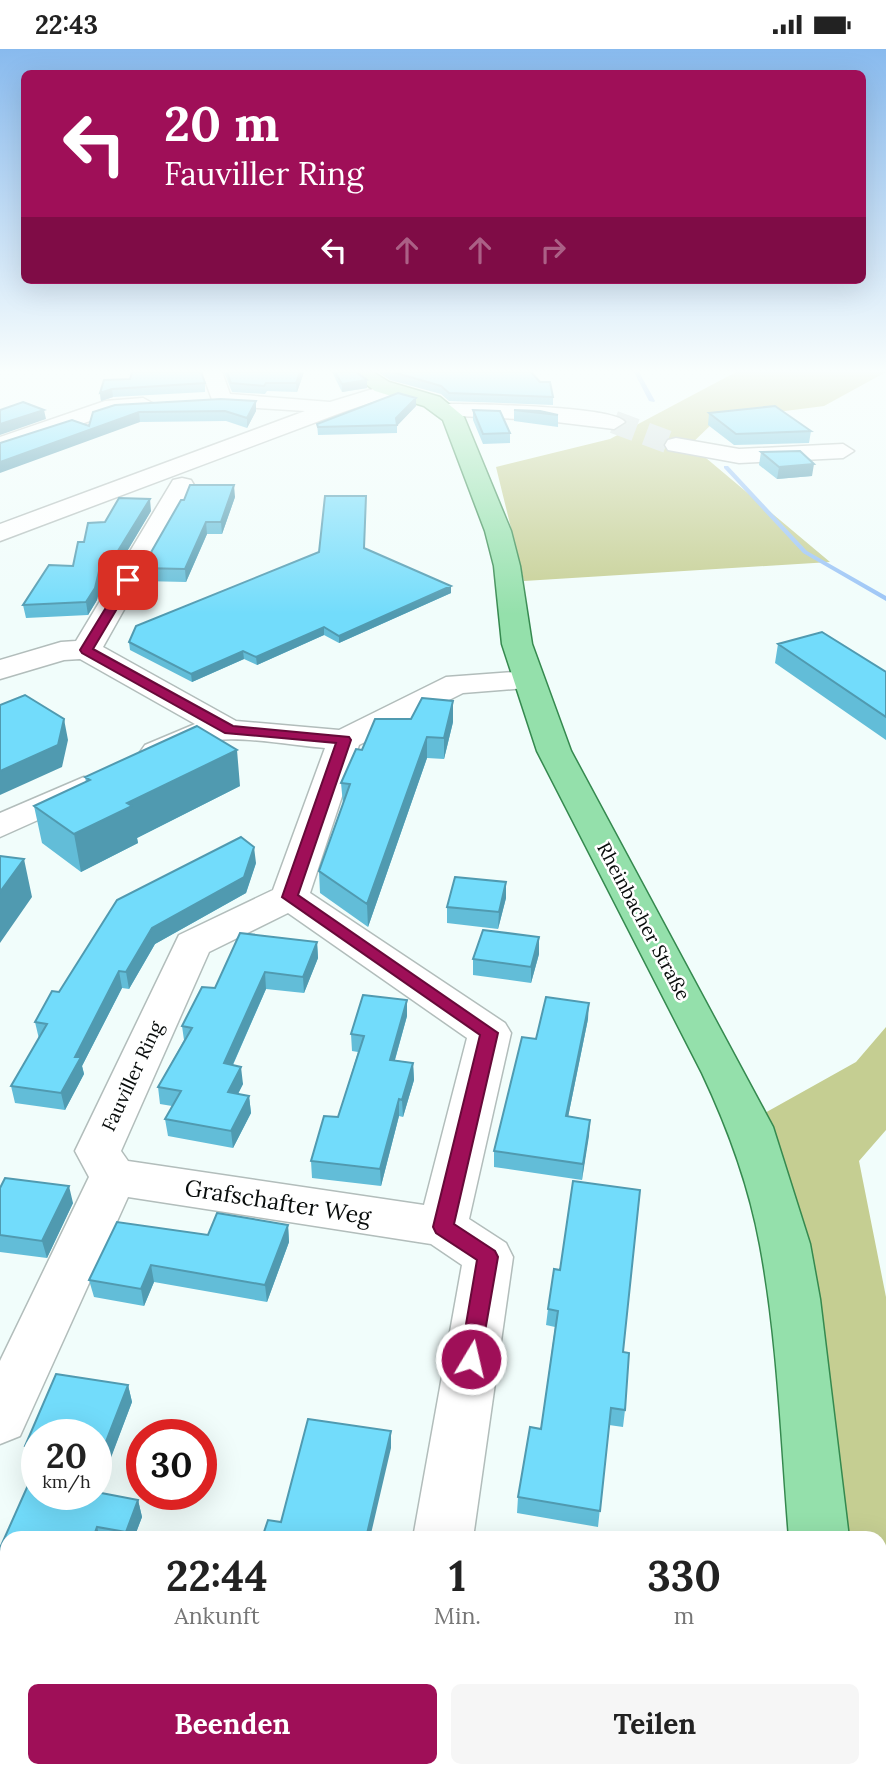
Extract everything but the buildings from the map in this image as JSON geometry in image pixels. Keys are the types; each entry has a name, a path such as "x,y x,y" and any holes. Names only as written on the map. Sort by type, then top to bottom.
{"main road":[{"name":"Rheinbacher Straße","path":"469,453 498,531 507,566 517,644 527,680 563,773 724,1073 750,1127 768,1179 785,1244 794,1299 818,1531"}],"street":[{"path":"0,533 214,453"},
{"path":"700,453 730,457 813,453"},
{"path":"86,650 182,485"},
{"path":"0,670 50,653 86,650 229,730"},
{"path":"0,826 202,732 229,730 344,740 457,684 527,680"},
{"path":"344,740 290,897 489,1033 443,1227 488,1257 444,1531"},
{"name":"Fauviller Ring","path":"113,1177 98,1151 193,944 290,897"},
{"path":"0,1419 113,1177"},
{"name":"Grafschafter Weg","path":"113,1177 443,1227"}],"green space":[{"path":"554,453 696,453 706,458 830,562 524,581 496,467"},
{"path":"886,1027 886,1130 859,1161 886,1297 886,1531 844,1531 806,1241 763,1114 856,1062"}],"waterway":[{"path":"726,467 805,552 886,599"}],"route":[{"path":"128,580 86,650 229,730 344,740 290,897 489,1033 443,1227 488,1257 471,1359"}]}
